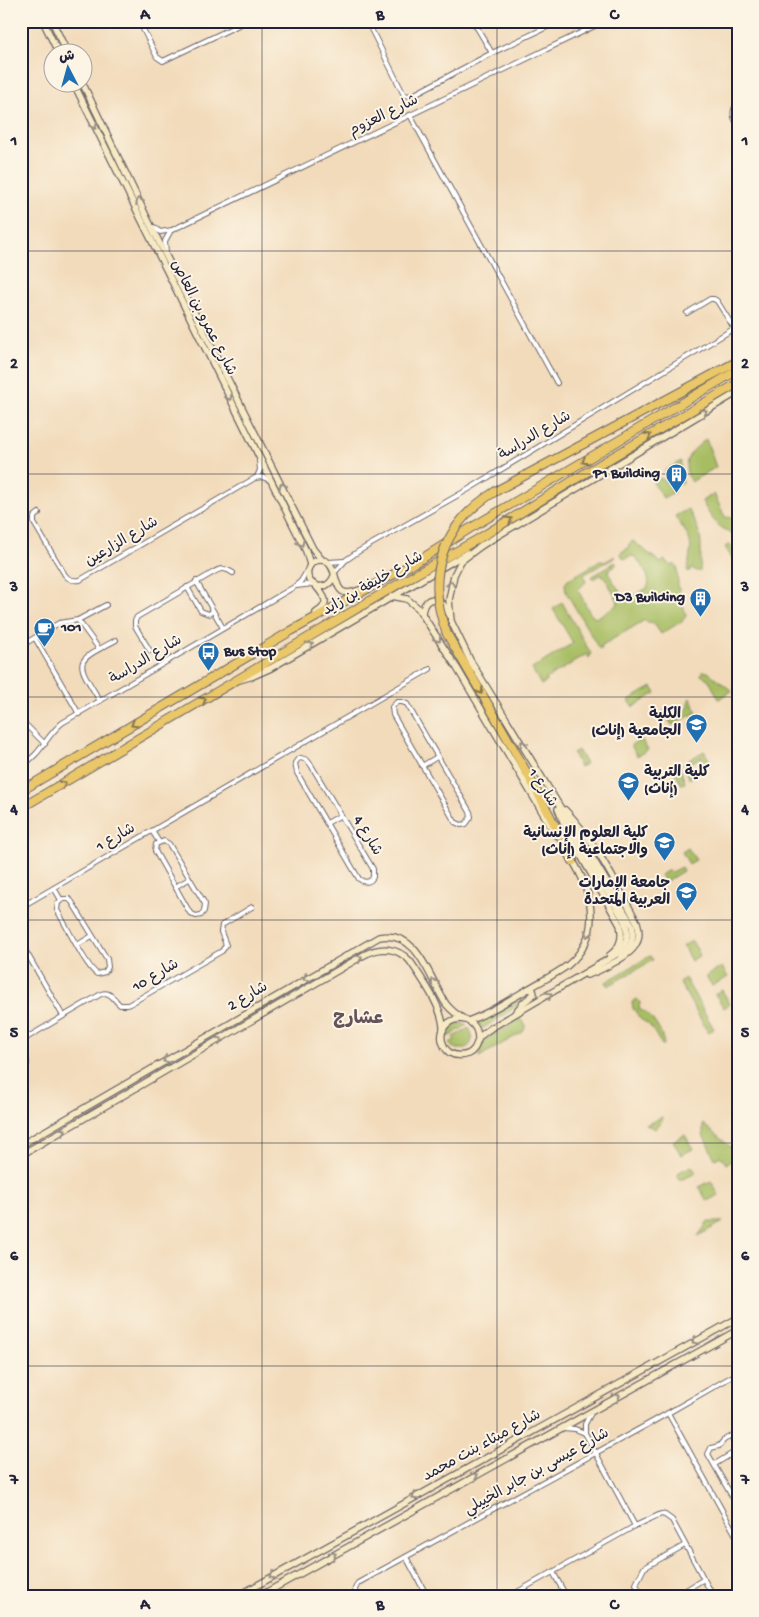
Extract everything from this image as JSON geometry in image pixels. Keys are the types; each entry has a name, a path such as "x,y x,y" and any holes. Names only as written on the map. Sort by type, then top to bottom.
{"highway":[{"path":"573,862 511,744 447,634 440,613 438,597 438,576 442,556 452,534 468,511 496,491 738,361"},
{"name":"شارع خليفة بن زايد","path":"21,791 291,631 423,558 738,370"},
{"name":"شارع خليفة بن زايد","path":"21,808 738,384"}],"street":[{"path":"43,21 53,42"},
{"path":"52,21 62,42"},
{"path":"139,21 156,57 163,61 247,21"},
{"path":"367,21 404,95 411,96 492,53 560,21"},
{"path":"473,21 492,53"},
{"name":"شارع العزوم","path":"172,230 605,21"},
{"name":"شارع عمرو بن العاص","path":"78,92 306,551 309,568"},
{"name":"شارع عمرو بن العاص","path":"87,92 148,220 313,549 325,561"},
{"path":"738,103 734,108 733,114 738,125"},
{"path":"410,115 557,383"},
{"path":"148,220 157,231 172,230"},
{"path":"167,257 165,241 172,230"},
{"name":"شارع الدراسة","path":"346,560 469,489 736,327 714,299 710,299 687,313"},
{"path":"235,681 248,678 270,668 482,545 738,392"},
{"path":"255,478 260,472 258,456"},
{"path":"255,478 262,477 270,480"},
{"name":"شارع الزارعين","path":"40,513 34,517 34,523 63,572 72,581 80,580 255,478"},
{"name":"شارع 1","path":"482,545 461,561 454,575 449,600 451,621 470,660 568,820 584,841 634,930 631,943 625,952 585,976 574,980"},
{"path":"291,631 297,624 324,607 326,602 324,596 308,578 309,568 315,561 339,562 346,560"},
{"path":"314,585 321,587 332,582 334,574 346,560"},
{"path":"325,561 333,567 337,586 341,590 349,592 360,589 380,578 389,577"},
{"name":"شارع الدراسة","path":"21,766 36,756 54,730 294,587 309,568"},
{"path":"150,651 135,626 135,619 196,581 222,569 233,574"},
{"path":"196,581 223,628"},
{"name":"شارع الدراسة","path":"294,587 314,585"},
{"path":"187,587 201,611 209,614 214,611"},
{"name":"شارع 1","path":"392,596 411,601 422,614 457,668 573,862 590,899 592,920 589,933 584,945 573,960 560,971 486,1013 466,1020"},
{"path":"422,614 425,603 436,599 446,608 451,621"},
{"path":"21,646 59,623 78,620 106,605"},
{"path":"78,620 98,650"},
{"path":"35,638 79,714"},
{"path":"100,701 82,667 83,660 116,640"},
{"name":"شارع 1","path":"21,907 430,669"},
{"path":"390,693 396,702"},
{"path":"396,702 407,704 471,814 470,820 466,824 461,825 456,822 422,766 392,713 392,707 396,702"},
{"path":"21,722 45,744"},
{"name":"شارع 4","path":"292,749 298,759"},
{"path":"422,766 437,757"},
{"name":"شارع 4","path":"298,759 310,762 374,872 374,877 370,881 364,882 359,879 296,771 295,763 298,759"},
{"path":"557,802 579,826 593,846 637,922 640,931 637,944 632,951 603,969 585,976"},
{"path":"557,802 567,831 618,921 621,930 619,944 613,953 574,980"},
{"name":"شارع 4","path":"327,823 341,815"},
{"name":"شارع 1","path":"478,1039 514,1014 617,954 626,942 627,930 624,920 579,844 568,820"},
{"path":"152,831 158,842"},
{"path":"164,841 168,844 189,879 205,904 205,909 201,915 196,916 190,913 155,851 155,846 158,842 164,841"},
{"path":"175,887 189,879"},
{"path":"54,888 61,900"},
{"path":"66,898 72,902 92,936 108,962 105,972 97,974 92,970 57,910 58,903 61,900 66,898"},
{"name":"شارع 10","path":"21,1069 26,1066 27,1061 22,1048 28,1037 104,993 110,994 120,1005 130,1004 224,950 226,945 220,932 222,925 252,907"},
{"name":"شارع 2","path":"21,1145 379,936 388,935 400,938 412,946 447,1004 455,1013 466,1020"},
{"path":"77,945 92,936"},
{"path":"21,944 63,1016"},
{"name":"شارع 2","path":"21,1155 377,949 394,951 406,957 410,962 440,1011 443,1032"},
{"path":"514,1014 520,1005 534,994 534,990 528,989"},
{"path":"456,1019 466,1020 473,1024 477,1030 478,1039 476,1046 472,1052 466,1055 456,1055 448,1051 444,1046 442,1040 443,1032 449,1022 456,1019"},
{"name":"شارع ميثاء بنت محمد","path":"238,1596 738,1318"},
{"name":"شارع ميثاء بنت محمد","path":"260,1596 738,1330"},
{"name":"شارع عيسى بن جابر الخييلي","path":"356,1596 355,1588 358,1584 738,1373"},
{"path":"585,1433 586,1420 591,1412"},
{"path":"668,1413 738,1539"},
{"path":"559,1430 570,1428 585,1433 635,1526"},
{"path":"738,1432 719,1446 712,1447 709,1450 709,1456 738,1507"},
{"path":"715,1464 738,1450"},
{"path":"731,1494 738,1491"},
{"path":"510,1596 657,1515 665,1515 672,1520 713,1596"},
{"path":"642,1596 636,1584 642,1570 685,1545"},
{"path":"406,1557 427,1596"},
{"path":"553,1572 566,1596"},
{"path":"678,1595 704,1579"}],"green space":[{"path":"706,439 716,467 691,482 686,468 688,457"},
{"path":"681,461 680,472 683,483 680,485 675,478 664,471"},
{"path":"659,478 666,481 674,492 663,498 651,479"},
{"path":"714,494 725,517 737,518 738,523 735,528 738,530 738,538 716,523 702,501"},
{"path":"688,509 699,532 700,571 692,568 690,571 687,571 691,547 690,542 675,516"},
{"path":"633,541 661,563 664,560 672,566 674,564 677,566 678,586 686,616 682,621 661,634 655,625 651,622 647,623 645,620 601,646 602,649 599,649 566,592 565,584 568,580 600,561 605,562 615,556 614,558 585,574 586,582 578,590 591,615 596,618 617,605 618,601 604,576 600,575 593,579 591,577 615,562 617,564 608,573 624,598 629,599 647,588 647,576 635,557 632,556 624,559 620,553 628,548 629,544"},
{"path":"729,545 738,549 738,554 732,558 725,547"},
{"path":"562,602 591,654 589,658 587,654 546,679 547,681 541,685 532,669 573,643 553,609"},
{"path":"702,671 708,672 732,691 719,699 708,679 701,675"},
{"path":"652,687 656,693 633,707 629,700"},
{"path":"691,698 697,712 672,725 663,712 667,709 674,719 689,707 689,699"},
{"path":"641,739 648,750 637,756 631,745"},
{"path":"578,750 586,764 580,767 573,753"},
{"path":"704,751 711,763 707,766 702,757 689,764 692,777 689,779 684,763"},
{"path":"679,764 685,783 681,784 672,768"},
{"path":"688,848 696,860 689,864 682,852"},
{"path":"681,867 683,871 665,882 660,875 669,870 671,872"},
{"path":"692,941 700,955 691,961 683,946"},
{"path":"650,956 653,960 608,986 606,982"},
{"path":"722,967 728,977 712,986 706,976"},
{"path":"685,978 714,1029 708,1032 679,982"},
{"path":"722,990 730,1004 724,1008 715,994"},
{"path":"520,998 521,1001 513,1009 482,1029 478,1022"},
{"path":"637,999 640,1002 639,1009 644,1011 656,1024 662,1035 664,1045 662,1045 650,1026 640,1019 637,1011 633,1009 632,1002"},
{"path":"517,1019 524,1024 523,1032 479,1057 481,1047 489,1037 512,1025"},
{"path":"462,1023 467,1025 448,1037 452,1027"},
{"path":"469,1028 472,1040 469,1046 462,1049 452,1047 449,1043 455,1040 453,1037"},
{"path":"662,1117 663,1119 656,1129 646,1125"},
{"path":"703,1124 738,1153 738,1157 726,1164 721,1156 715,1159 703,1135"},
{"path":"685,1135 693,1149 681,1155 673,1141"},
{"path":"692,1166 696,1173 679,1179 679,1172"},
{"path":"711,1181 719,1195 707,1201 699,1187"},
{"path":"708,1222 723,1222 698,1236"}],"place":[{"name":"P1 Building","path":"676,493"},
{"name":"D3 Building","path":"701,617"},
{"name":"101","path":"45,647"},
{"name":"Bus Stop","path":"208,671"},
{"name":"الكلية الجامعية (إناث)","path":"697,743"},
{"name":"كلية التربية (إناث)","path":"628,801"},
{"name":"كلية العلوم الإنسانية والاجتماعية (إناث)","path":"664,862"},
{"name":"جامعة الإمارات العربية المتحدة","path":"686,912"}],"district":[{"name":"عشارج","path":"358,1019"}]}
